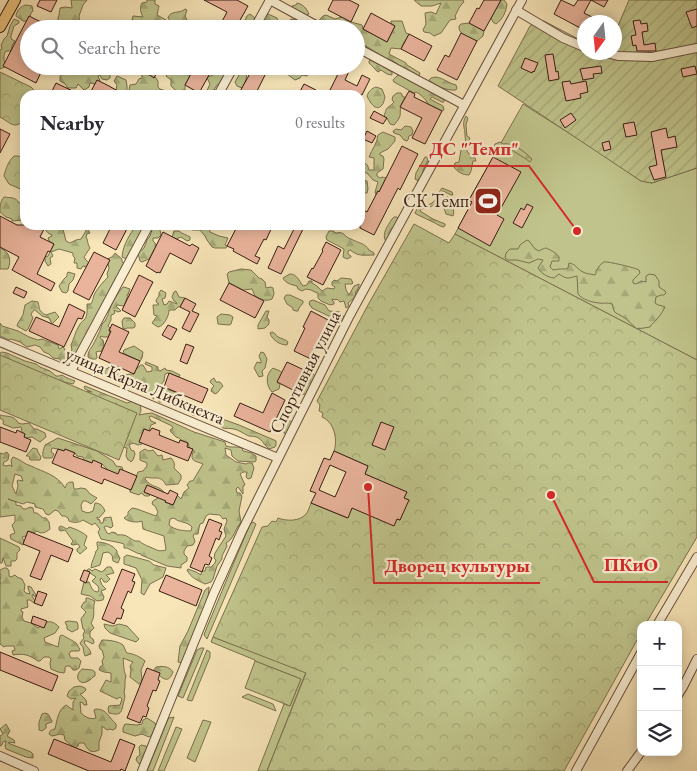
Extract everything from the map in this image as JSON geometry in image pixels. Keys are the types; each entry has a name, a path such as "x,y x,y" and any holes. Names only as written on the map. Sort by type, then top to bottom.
{"main road":[{"path":"0,27 15,0"}],"street":[{"path":"259,20 270,0 307,20"},
{"name":"Спортивная улица","path":"142,771 215,591 242,531 350,316 522,0"},
{"path":"516,10 563,38 577,44"},
{"path":"622,56 652,57 697,48"},
{"path":"365,52 464,105"},
{"path":"221,90 229,75"},
{"path":"71,371 145,230"},
{"name":"улица Карла Либкнехта","path":"0,342 278,458"},
{"path":"660,621 697,557"},
{"path":"682,687 697,658"},
{"path":"576,771 637,660"},
{"path":"0,756 34,771"},
{"path":"627,771 638,756"}],"green space":[{"path":"71,0 87,0 83,5 80,20 58,20 60,8 72,8"},
{"path":"147,0 155,0 155,4 159,6 157,15 166,20 132,20 133,16 143,17 141,12 142,3 147,2"},
{"path":"414,0 463,0 464,2 455,16 456,19 450,20 441,33 434,36 423,30 426,24 425,13 431,12 436,14 441,3 432,6 421,6"},
{"path":"501,0 504,0 507,7 502,18 496,24 491,18"},
{"path":"629,0 697,0 697,168 652,183 641,181 498,86 530,26 538,20 544,21 577,38 577,60 622,60 622,16"},
{"path":"297,3 301,4 309,14 305,15 293,9 292,6"},
{"path":"22,6 32,6 33,11 27,20 22,20 16,16"},
{"path":"187,10 185,16 187,20 170,20 168,18 171,14"},
{"path":"250,14 255,18 254,20 245,20"},
{"path":"268,14 278,20 264,20 265,15"},
{"path":"326,15 335,19 342,17 347,20 320,20"},
{"path":"14,19 19,21 14,26 11,36 11,39 15,41 11,51 6,51 5,53 5,67 0,69 1,45"},
{"path":"391,21 402,21 406,33 409,34 401,49 391,48 389,54 420,73 419,76 365,46 365,30 387,42 395,26"},
{"path":"469,23 484,31 483,36 477,41 460,32 459,26 461,24"},
{"path":"370,60 392,72 392,75 381,70 378,72 369,63"},
{"path":"0,72 34,90 20,90 19,124 13,125 0,117"},
{"path":"100,75 98,76 100,81 95,84 90,83 89,87 84,90 78,84 76,88 68,88 60,81 60,76"},
{"path":"100,75 110,75 110,78 107,80 102,79"},
{"path":"142,75 155,77 158,81 158,87 163,90 129,90 130,85 136,84 142,78"},
{"path":"226,75 215,90 207,90 210,84 208,77"},
{"path":"239,75 247,75 242,88 237,86 235,82"},
{"path":"288,75 302,75 300,78 295,80"},
{"path":"399,75 433,89 435,94 444,102 432,97 430,99 443,106 444,110 442,111 428,104 418,93 414,93 394,82 393,80"},
{"path":"117,76 126,80 127,90 116,90 117,85 114,81"},
{"path":"166,76 190,76 185,85 185,90 176,90 171,86 171,80"},
{"path":"435,77 456,85 456,90 442,88 429,80"},
{"path":"376,87 382,89 385,97 383,104 377,108 369,101 367,96 370,90"},
{"path":"401,93 405,97 401,105 400,117 394,125 390,124 387,118 384,117 387,109 394,102 392,100 393,96"},
{"path":"523,104 641,181 652,183 697,168 697,360 455,234 472,202 469,200"},
{"path":"466,116 468,118 466,125 467,136 470,138 469,141 474,144 474,148 467,145 466,142 464,121"},
{"path":"405,126 411,127 413,131 407,141 393,131 396,129 401,130"},
{"path":"383,132 395,137 395,141 388,149 380,153 384,159 383,169 377,173 377,176 386,178 376,195 378,182 365,173 365,164 369,170 374,170 374,158 369,157 376,144 378,135"},
{"path":"500,142 515,146 532,159 530,162 507,147 501,157 493,152 495,144"},
{"path":"466,149 469,154 474,155 476,161 473,161 469,175 460,173 454,167 455,163 459,162 461,150"},
{"path":"14,156 20,157 20,189 9,184 4,176"},
{"path":"425,157 428,160 423,170 423,176 418,181 415,179 416,173"},
{"path":"365,180 367,181 367,193 365,193"},
{"path":"442,188 452,192 453,195 443,191 435,204 420,211 445,224 443,227 415,213 418,207 434,202"},
{"path":"4,197 18,201 20,203 20,220 12,221 12,219 0,212 1,202"},
{"path":"447,197 454,203 453,216 446,214 441,206 443,200"},
{"path":"394,217 397,217 399,220 386,242 384,236 387,227"},
{"path":"414,224 449,243 455,234 697,360 697,537 647,621 637,621 637,640 564,771 267,771 306,673 213,637 262,527 268,526 272,521 276,522 278,518 296,520 303,517 311,503 347,518 352,508 400,520 408,500 404,498 407,492 365,474 368,466 334,451 336,441 334,431 330,423 322,417 323,413 319,411 320,405 317,401"},
{"path":"63,230 66,241 70,243 81,239 86,230 88,230 90,233 86,237 90,248 84,257 89,263 86,267 77,268 77,263 74,263 73,253 59,249 51,252 53,256 50,258 51,264 48,266 45,257 48,256 54,244 48,238 52,235 46,231"},
{"path":"133,230 143,230 127,259 122,257 127,240"},
{"path":"152,230 160,230 161,235 158,238 153,238 156,246 149,259 142,262 138,253 144,248"},
{"path":"200,230 210,230 219,236 228,238 225,245 227,246 226,248 212,247"},
{"path":"174,231 179,231 189,236 190,240 172,237"},
{"path":"329,231 343,233 361,243 374,255 359,255 350,250 348,254 351,257 347,259 343,257 344,249 327,240 326,237"},
{"path":"527,240 535,249 539,251 546,248 559,257 559,261 552,261 550,267 553,270 566,269 569,263 584,273 595,275 600,265 606,262 639,270 640,273 633,280 633,283 636,284 641,281 646,282 646,276 649,274 655,275 659,281 659,287 666,293 656,297 655,303 665,307 650,327 637,329 614,311 612,304 593,302 580,296 578,294 577,276 568,278 559,274 551,278 543,274 538,268 543,260 538,259 529,263 505,258 506,253 510,249 518,249"},
{"path":"0,248 6,251 9,256 8,269 0,269"},
{"path":"115,253 126,265 76,355 70,352 72,350 71,345 80,324 86,317 87,304 91,304 96,291 108,277 107,259"},
{"path":"241,269 251,270 265,282 266,288 273,288 274,294 272,299 261,299 255,296 252,289 243,290 229,283 227,274"},
{"path":"68,272 75,274 66,293 62,292 59,286"},
{"path":"290,274 296,276 303,286 312,281 322,291 327,288 334,289 335,287 332,285 332,282 341,278 351,279 353,283 345,284 349,295 354,286 359,284 359,286 355,297 348,303 349,306 346,308 344,301 340,302 337,299 332,299 334,304 330,305 318,298 318,293 306,289 302,291 298,289 297,286 284,280 283,278"},
{"path":"123,287 130,289 124,306 116,306 121,311 114,310 115,313 111,315 108,326 111,331 108,337 100,337 104,345 101,352 96,352 96,359 90,359 88,357 89,352 102,324 107,318 113,301"},
{"path":"161,290 166,293 165,298 162,299 164,305 169,301 177,304 172,297 176,291 179,297 185,298 180,307 175,310 169,310 166,320 158,327 152,323 157,316 154,315 153,305 159,304 156,300"},
{"path":"286,295 303,301 298,311 293,310 287,304 284,298"},
{"path":"313,300 325,305 329,311 340,312 344,317 343,320 341,322 336,321 312,308 309,304"},
{"path":"32,301 38,302 43,314 55,312 59,317 52,324 49,318 42,316 34,310 31,314 33,318 26,331 17,326 23,315 25,305"},
{"path":"266,311 269,311 267,317 269,324 265,328 258,329 258,325"},
{"path":"221,314 233,317 231,324 218,324 217,317"},
{"path":"124,318 130,318 135,323 135,327 123,328 122,321"},
{"path":"0,323 2,326 29,337 38,340 42,339 58,345 59,349 63,347 69,358 68,360 61,361 44,352 40,347 35,345 27,347 20,342 0,336"},
{"path":"272,332 287,341 287,345 274,340 270,333"},
{"path":"134,346 143,352 140,361 123,353 124,350"},
{"path":"2,352 36,364 56,376 62,375 75,381 73,384 0,368 0,353"},
{"path":"261,352 264,353 267,359 265,368 262,371 263,376 259,377 254,368 257,362 261,363 259,356"},
{"path":"0,355 137,413 119,460 0,410"},
{"path":"146,362 158,367 160,371 165,368 180,375 179,377 168,373 165,374 164,381 159,387 159,396 153,399 153,394 139,390 133,383 127,385 119,383 117,379 108,378 101,371 109,367 119,375 134,374 136,369 143,365 147,372 152,371 152,367 145,364"},
{"path":"273,368 282,373 278,382 280,384 279,389 272,392 268,387 267,380"},
{"path":"309,373 312,373 317,378 308,393 300,395 299,391"},
{"path":"214,378 216,382 220,382 223,386 215,394 211,391 214,386 210,382"},
{"path":"84,387 127,403 133,401 140,402 141,411 139,415 152,413 194,432 225,442 226,446 242,448 243,451 256,456 256,461 254,462 238,461 232,456 231,450 225,448 226,455 236,462 252,463 254,468 251,478 248,479 246,477 247,472 240,474 245,485 243,486 243,494 238,487 236,489 237,493 240,493 242,496 239,511 241,522 231,539 226,543 227,546 222,559 211,582 205,584 199,581 192,577 187,570 201,575 206,567 211,567 215,563 215,553 226,536 224,529 227,521 226,518 223,519 220,515 209,514 203,523 200,524 198,534 193,536 195,541 193,545 187,546 184,551 187,561 181,565 181,568 167,566 140,553 124,548 124,544 101,539 98,532 100,529 95,523 92,525 83,520 71,522 58,511 55,510 49,515 43,509 35,507 35,504 27,502 23,504 8,499 16,502 16,505 21,506 23,509 33,508 34,513 46,518 50,529 42,533 28,531 26,536 22,537 23,545 11,539 10,535 15,533 12,525 15,522 15,515 0,517 0,453 7,452 9,455 8,460 3,465 10,465 12,467 11,460 13,457 54,477 65,488 68,483 73,482 74,489 86,489 97,498 91,504 83,501 81,505 82,511 88,513 93,511 95,503 101,505 105,511 97,519 100,520 100,523 103,523 104,518 111,517 113,526 111,528 104,527 107,533 112,532 117,535 125,535 158,550 166,550 164,536 143,529 142,521 133,522 124,518 132,508 156,516 158,512 152,504 158,498 161,491 147,485 144,492 149,496 130,492 138,472 143,471 147,466 147,463 140,460 140,452 145,449 148,451 153,450 158,456 162,455 163,460 171,458 173,460 174,468 181,475 178,484 166,485 157,478 146,477 145,479 162,490 167,497 165,502 173,505 177,495 181,499 184,492 189,488 187,485 190,481 193,481 203,464 196,462 192,458 193,452 195,452 189,447 188,443 171,432 172,426 151,416 149,417 151,421 156,423 151,425 149,431 144,429 142,444 133,443 129,445 135,454 131,462 126,456 127,448 121,447 87,391 92,392","holes":["15,474 21,476 23,481 17,481 16,494 12,486","174,518 190,525 192,527 191,531 171,527 169,525 170,519"]},
{"path":"166,389 175,392 177,397 201,407 214,416 276,441 275,447 269,449 256,437 249,436 238,430 224,428 217,420 192,415 189,411 164,401 159,402 158,399 166,395"},
{"path":"0,415 13,417 18,423 29,423 34,429 45,433 46,437 40,442 32,437 24,437 25,434 22,432 21,427 13,428 3,424 4,421 0,418"},
{"path":"284,421 291,422 292,426 288,434 285,434 281,429"},
{"path":"58,438 97,451 113,461 116,466 122,467 123,470 117,477 102,464 84,460 83,457 77,456 75,453 65,449 64,451 52,448 51,452 54,454 52,458 44,458 45,445"},
{"path":"33,448 37,449 41,457 40,460 30,460 29,456 26,456"},
{"path":"253,522 256,524 207,639 204,635 207,627 250,524"},
{"path":"61,526 67,529 69,527 87,536 84,545 87,548 80,554 77,551 80,547 78,544 71,544 73,541 65,530 59,530"},
{"path":"0,538 19,547 17,559 11,561 11,566 6,566 3,558 2,563 0,563"},
{"path":"97,542 108,544 117,551 120,558 118,563 113,561 112,555 108,552 103,553 100,565 91,568 98,549"},
{"path":"127,555 166,568 163,577 150,584 144,595 141,593 142,580 136,568 124,564 124,557"},
{"path":"107,567 111,567 114,573 106,575 110,579 107,582 104,582 101,578 100,580 106,589 101,591 104,597 103,600 97,601 90,596 81,594 84,582 89,582 94,591 98,592 99,589 92,581 96,577 87,571 88,569 102,572"},
{"path":"7,568 9,571 9,576 15,575 22,579 26,593 30,594 28,586 31,587 36,595 35,597 33,594 32,596 35,601 34,603 27,600 28,607 21,609 24,621 38,628 48,622 56,624 59,627 55,633 44,638 45,642 58,647 60,636 62,635 76,643 80,649 79,651 71,651 69,654 71,658 78,658 81,661 79,668 73,670 70,666 67,666 64,673 58,672 51,669 51,659 49,657 44,657 38,661 26,655 13,655 14,646 4,647 0,644 0,570"},
{"path":"209,587 208,599 189,650 182,663 178,662 180,646 205,590"},
{"path":"86,598 95,601 91,623 94,628 90,632 90,637 94,642 93,644 84,641 91,654 85,656 80,643 84,638 85,630 83,629 81,619 86,612 81,607 86,602"},
{"path":"65,622 77,622 78,629 72,632 67,629"},
{"path":"104,624 127,626 139,639 136,642 110,633"},
{"path":"213,637 306,672 267,771 258,771 284,704 290,706 301,679 211,642"},
{"path":"102,640 121,644 127,653 145,661 141,670 141,684 139,684 130,677 130,666 133,662 123,658 126,676 125,697 121,711 117,714 109,713 109,706 120,705 122,699 120,697 117,699 100,691 106,680 111,682 111,673 99,670 103,665 104,657 99,646"},
{"path":"204,648 183,698 178,696 197,650"},
{"path":"207,650 210,652 210,657 192,701 187,700"},
{"path":"255,661 301,679 290,706 245,688"},
{"path":"156,667 170,669 173,672 171,677 166,679 161,677 160,673 153,671"},
{"path":"82,669 92,670 95,672 95,676 86,682 80,681 78,676"},
{"path":"80,686 86,690 80,694 86,700 87,705 80,702 81,713 88,718 94,719 96,718 94,710 100,709 116,724 116,728 113,730 107,730 102,726 99,750 93,752 84,743 79,743 75,748 65,740 64,735 52,736 49,734 51,730 55,729 58,716 63,707 66,705 73,710 73,702 76,698 71,699 67,696 74,687"},
{"path":"248,694 273,704 276,711 242,697"},
{"path":"42,714 48,714 52,722 46,724 46,728 42,731 39,730 39,722"},
{"path":"174,717 153,771 147,771 168,719"},
{"path":"147,718 155,723 156,726 149,737 142,734 135,736 123,732 125,724 142,724 143,720"},
{"path":"203,720 211,722 195,762 187,758"},
{"path":"6,724 10,731 7,736 14,740 15,743 8,743 31,752 33,758 6,749 6,741 0,746 0,736 3,734 0,729"},
{"path":"176,727 182,729 164,771 158,771"},
{"path":"141,745 146,746 147,751 142,763 139,764 136,760 140,755 139,747"}],"building":[{"path":"40,0 57,0 51,12 37,6"},
{"path":"204,0 237,0 248,6 240,20 223,20 227,12"},
{"path":"333,0 349,0 359,5 352,20 347,20 328,10"},
{"path":"484,0 501,0 484,31 469,23"},
{"path":"561,0 574,6 578,0 591,0 584,13 588,15 577,15 577,26 554,14"},
{"path":"591,0 608,0 604,7"},
{"path":"697,9 697,26 692,28 686,12"},
{"path":"371,13 395,26 387,42 365,30 365,25"},
{"path":"29,16 37,20 27,20"},
{"path":"640,20 641,24 647,23 648,31 642,32 644,45 655,43 656,51 637,51 636,45 633,46 631,36 636,35 633,21"},
{"path":"20,33 20,75 3,66"},
{"path":"461,33 477,41 457,80 437,70 445,55 449,57"},
{"path":"409,34 432,46 424,61 401,49"},
{"path":"553,54 559,79 549,81 545,55"},
{"path":"525,58 538,63 534,72 532,73 521,68"},
{"path":"601,66 602,73 593,74 594,78 583,80 580,69"},
{"path":"695,66 697,74 683,77 681,69"},
{"path":"20,75 40,75 36,83"},
{"path":"190,75 209,75 201,90 194,90 185,85"},
{"path":"249,75 265,75 258,90 241,90"},
{"path":"338,75 347,75 345,80 357,86 362,75 370,79 364,90 330,90"},
{"path":"97,80 116,90 92,90"},
{"path":"570,81 571,84 586,81 588,92 580,94 581,98 566,101 562,82"},
{"path":"56,83 71,90 52,90"},
{"path":"304,84 316,90 301,90"},
{"path":"409,91 415,94 414,97 442,111 425,144 412,138 422,118 400,107"},
{"path":"374,111 387,118 383,124 370,118"},
{"path":"571,113 576,120 565,128 560,120"},
{"path":"634,122 637,135 626,137 623,124"},
{"path":"666,128 668,138 675,136 677,147 661,150 666,177 654,180 649,167 657,165 651,132"},
{"path":"0,129 10,134 0,153"},
{"path":"367,131 376,136 372,143 365,140"},
{"path":"609,141 611,149 604,151 602,143"},
{"path":"402,146 418,154 374,235 364,230 365,211 367,212"},
{"name":"СК Темп","path":"493,157 521,172 497,215 504,219 490,246 458,228 472,202 469,200"},
{"path":"527,204 533,207 522,228 513,223 521,208 524,210"},
{"path":"0,216 20,225 20,230 44,230 40,237 54,244 50,252 48,251 37,274 55,283 51,291 12,270 19,257 0,247"},
{"path":"110,230 126,230 116,250 103,243"},
{"path":"235,230 271,230 255,256 260,258 257,264 227,246"},
{"path":"294,230 303,230 281,274 268,268 278,246 284,249"},
{"path":"163,232 190,246 192,244 199,248 191,264 170,253 160,273 146,266"},
{"path":"326,242 341,250 323,285 307,277 323,251"},
{"path":"94,252 110,260 89,300 73,292"},
{"path":"139,275 153,282 135,317 122,310"},
{"path":"229,283 264,301 255,318 220,300"},
{"path":"16,287 27,292 24,298 13,293"},
{"path":"185,298 196,304 192,311 199,314 190,332 182,328 190,312 180,307"},
{"path":"69,304 85,312 82,319 78,318 64,347 29,331 36,317 59,327"},
{"path":"311,311 330,321 311,359 294,351"},
{"path":"112,324 129,332 119,352 140,361 134,374 99,358 111,331 109,331"},
{"path":"168,325 177,329 171,340 162,335"},
{"path":"186,344 194,347 187,364 180,361"},
{"path":"287,362 304,370 295,391 277,382"},
{"path":"169,373 208,389 202,403 164,387"},
{"path":"272,393 285,400 270,432 234,416 240,403 263,413"},
{"path":"381,422 394,427 385,450 372,445"},
{"path":"0,427 16,433 17,430 25,434 24,437 31,440 26,452 0,442"},
{"path":"152,428 160,431 159,435 179,443 180,440 188,443 187,447 193,449 188,461 139,442 144,429 150,431"},
{"path":"58,449 64,451 65,449 75,453 73,456 92,463 93,460 102,464 101,467 118,474 120,469 137,476 131,490 104,479 102,484 52,463"},
{"path":"334,451 368,466 365,474 407,492 404,498 409,500 400,520 397,519 394,526 352,508 348,518 311,503 316,493 310,491 324,458 330,460","holes":["330,465 346,472 335,497 319,490"]},
{"path":"147,485 168,494 170,490 178,494 173,505 144,492"},
{"path":"209,519 222,524 219,531 222,532 219,540 216,538 209,556 212,558 209,565 205,564 202,572 190,567"},
{"path":"28,531 73,549 68,562 51,555 41,580 30,576 40,551 23,544"},
{"path":"122,569 135,574 132,581 135,582 131,593 128,591 121,608 124,610 121,619 117,618 114,624 102,619"},
{"path":"84,570 90,572 86,583 80,580"},
{"path":"166,575 202,590 196,606 159,591"},
{"path":"38,591 47,594 42,606 34,603"},
{"path":"33,616 47,621 44,628 31,623"},
{"path":"0,652 58,676 52,691 0,670"},
{"path":"147,668 160,673 158,680 160,681 156,691 153,690 147,706 149,708 146,717 143,716 140,723 127,718"},
{"path":"54,739 111,762 120,739 135,745 125,771 121,769 120,771 89,771 48,754"}],"place":[{"name":"СК Темп","path":"488,201"},
{"name":"ДС \"Темп\"","path":"577,231"},
{"name":"Дворец культуры","path":"368,487"},
{"name":"ПКиО","path":"551,495"}]}
